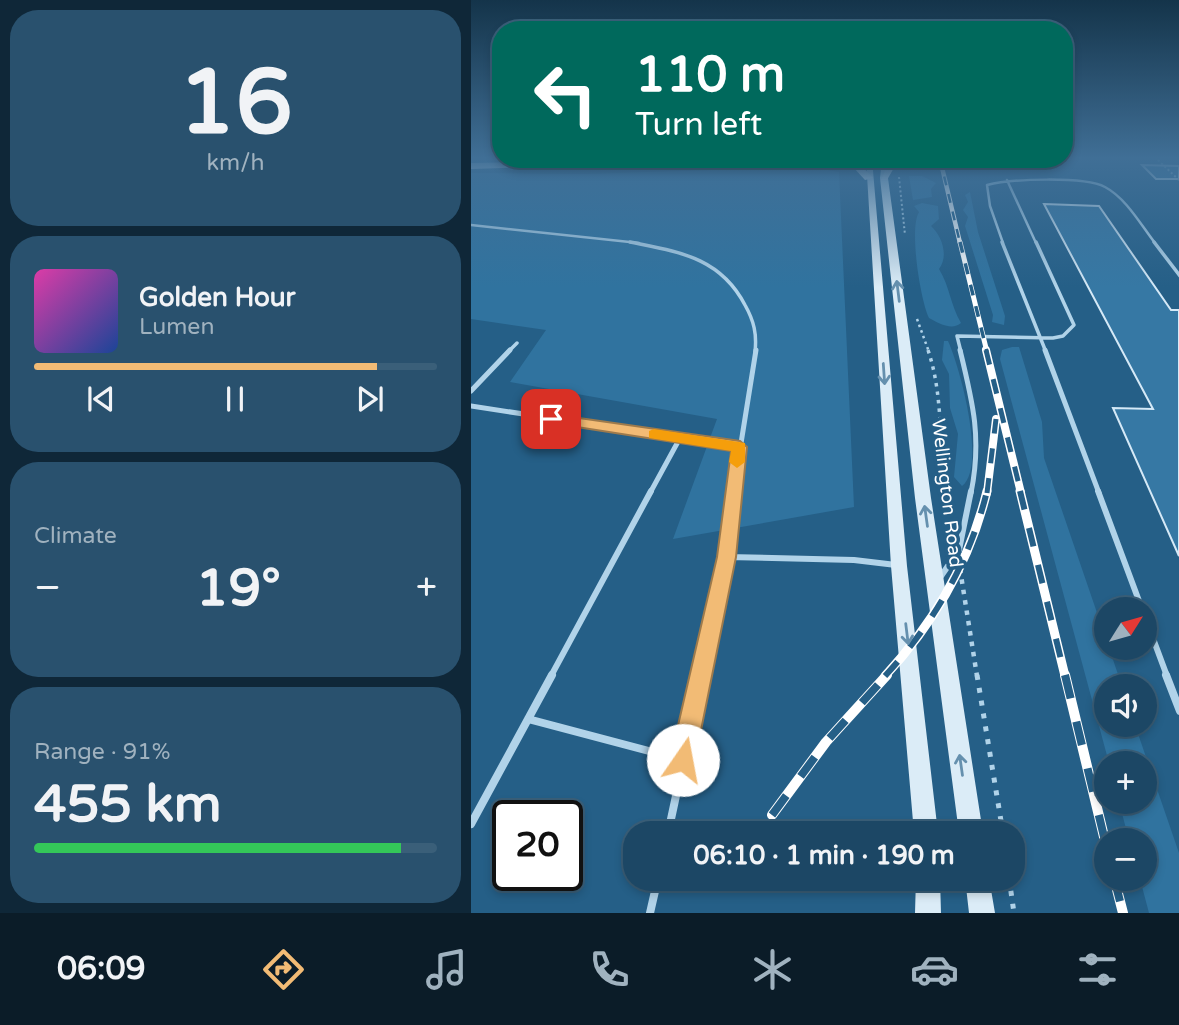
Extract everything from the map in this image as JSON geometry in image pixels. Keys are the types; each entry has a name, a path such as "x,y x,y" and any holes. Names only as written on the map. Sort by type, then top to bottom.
{"main road":[{"path":"870,202 899,566 926,821"},
{"name":"Wellington Road","path":"887,202 935,584 969,821"},
{"path":"928,891 928,913"},
{"path":"979,891 982,913"}],"lane":[{"path":"989,202 1018,288 1040,338 1137,597"},
{"path":"935,584 957,554 970,512 978,459 974,408 956,336 1040,338 1063,336 1072,329 1073,320 1061,301 1017,202"},
{"path":"1122,202 1179,276"},
{"path":"471,225 644,243 699,259 725,275 744,296 751,312 757,338 727,557 670,821"},
{"path":"471,391 517,342"},
{"path":"471,406 740,447"},
{"path":"471,824 680,438"},
{"path":"727,557 854,560 899,566"},
{"path":"1157,650 1179,711"},
{"path":"528,719 683,760"},
{"path":"650,913 655,891"}],"path":[{"path":"903,202 905,241"},
{"path":"914,310 930,355 942,416 942,467 1001,821"},
{"path":"1011,891 1014,913"}],"shaded area":[{"path":"471,202 840,202 854,507 673,539 717,419 510,382 546,330 471,319"},
{"path":"968,202 972,202 978,232 1005,316 1004,325 992,322 993,315 965,226 968,217 963,210"},
{"path":"922,203 938,206 939,219 931,226 943,246 944,258 939,269 961,323 957,325 945,325 929,318 926,309 915,248 919,212 914,206"},
{"path":"944,341 948,341 959,372 972,439 969,475 962,486 954,477 958,434 950,408 949,374 942,360"},
{"path":"1019,347 1042,422 1044,458 1094,604 1094,660 1113,660 1118,674 1094,674 1094,707 1000,359 1002,350"},
{"path":"1102,737 1139,737 1144,751 1106,751"},
{"path":"1157,789 1179,853 1179,913 1149,913 1143,891 1157,891 1157,828 1126,828 1122,814 1157,814"}],"building":[{"path":"1044,204 1099,206 1171,310 1179,310 1179,556 1113,408 1153,409"}],"railway":[{"path":"950,202 960,243"},
{"path":"960,242 987,352"},
{"path":"986,350 1021,493"},
{"path":"987,493 996,419"},
{"path":"885,676 919,635 948,590 971,542 987,491"},
{"path":"1020,491 1065,676"},
{"path":"772,815 826,742 887,675"},
{"path":"1065,675 1102,828"},
{"path":"1117,891 1123,913"}],"slow traffic":[{"path":"654,435 740,447 737,462"}],"route":[{"path":"551,419 740,447 727,557 683,760"}]}
